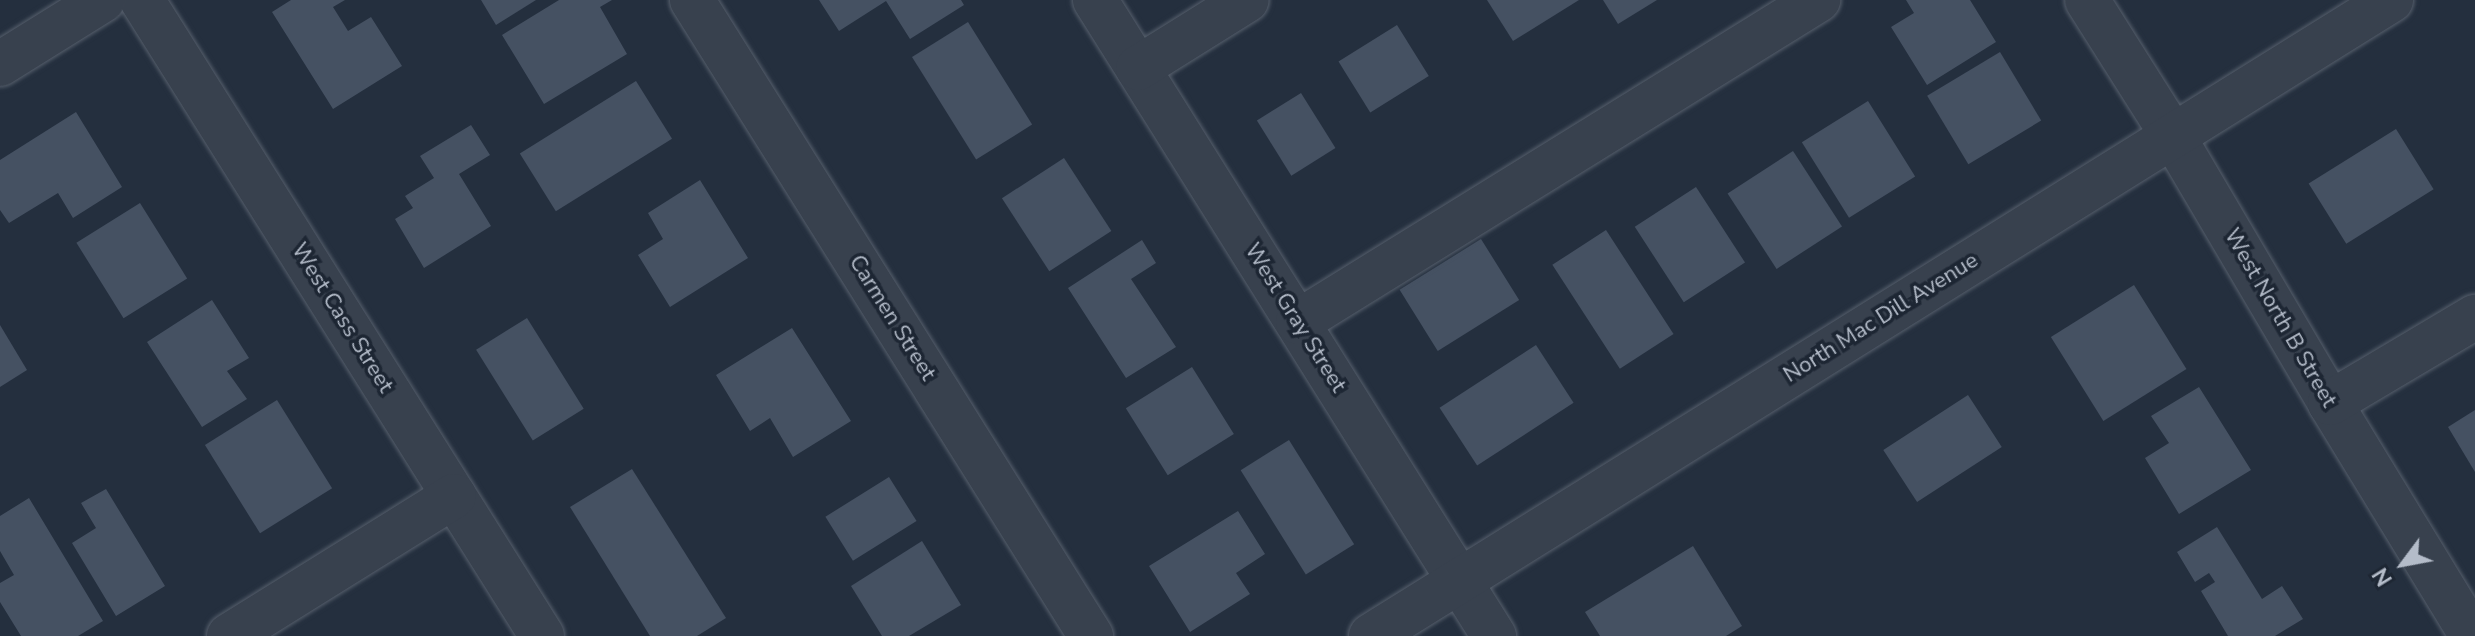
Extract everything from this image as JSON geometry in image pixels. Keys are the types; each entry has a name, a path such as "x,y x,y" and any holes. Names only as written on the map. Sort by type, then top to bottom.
{"street":[{"path":"0,64 103,0"},
{"name":"West Cass Street","path":"142,0 542,636"},
{"name":"Carmen Street","path":"692,0 1091,636"},
{"name":"West Gray Street","path":"1095,0 1494,636"},
{"path":"1138,68 1247,0"},
{"path":"1298,322 1818,0"},
{"name":"West North B Street","path":"2087,0 2173,136 2472,636"},
{"name":"North Mac Dill Avenue","path":"1371,636 2391,0"},
{"path":"2330,403 2475,317"},
{"path":"229,636 454,496"}],"building":[{"path":"291,0 345,0 333,7 348,31 371,17 402,66 333,109 272,12"},
{"path":"481,0 536,0 496,25"},
{"path":"559,0 612,0 600,7 627,54 544,104 502,35"},
{"path":"819,0 961,0 964,5 910,39 886,1 839,31"},
{"path":"1487,0 1579,0 1513,41"},
{"path":"1603,0 1657,0 1618,24"},
{"path":"1906,0 1970,0 1996,42 1927,85 1891,27 1914,13"},
{"path":"968,22 1032,125 976,160 912,57"},
{"path":"1397,25 1429,76 1370,112 1338,62"},
{"path":"2000,52 2041,121 1968,164 1927,96"},
{"path":"636,81 672,139 556,211 520,154"},
{"path":"1301,93 1335,148 1291,176 1257,121"},
{"path":"1868,101 1915,176 1849,218 1802,142"},
{"path":"76,112 122,187 73,218 58,193 9,223 0,210 0,160"},
{"path":"471,125 490,155 459,174 491,226 424,268 395,219 413,208 405,196 434,178 420,156"},
{"path":"2396,129 2434,189 2346,244 2309,184"},
{"path":"1793,151 1842,226 1777,269 1728,193"},
{"path":"1064,158 1111,231 1049,271 1002,198"},
{"path":"700,180 748,258 670,307 638,255 663,239 648,213"},
{"path":"1696,187 1745,262 1684,302 1635,227"},
{"path":"140,203 187,278 124,318 76,243"},
{"path":"1606,230 1674,334 1620,369 1552,265"},
{"path":"1481,239 1519,300 1438,351 1400,290"},
{"path":"1142,240 1156,263 1131,279 1176,347 1126,378 1068,288"},
{"path":"2134,285 2186,369 2103,421 2051,337"},
{"path":"212,300 249,358 227,371 247,399 202,427 147,342"},
{"path":"527,318 584,409 533,441 476,350"},
{"path":"0,325 27,370 0,387"},
{"path":"792,328 851,421 793,457 770,418 750,431 716,375"},
{"path":"1536,345 1574,403 1477,466 1440,408"},
{"path":"1192,367 1234,434 1168,475 1126,408"},
{"path":"2199,387 2251,470 2179,514 2145,458 2169,443 2151,416"},
{"path":"1968,395 2002,447 1917,502 1883,450"},
{"path":"277,400 332,488 260,533 205,445"},
{"path":"2475,410 2475,472 2448,427"},
{"path":"1289,440 1354,544 1306,575 1241,470"},
{"path":"632,469 726,618 697,636 650,636 570,507"},
{"path":"889,477 917,521 853,561 825,517"},
{"path":"106,489 165,586 116,616 72,543 96,528 81,503"},
{"path":"29,498 103,621 78,636 21,636 0,602 0,583 14,575 0,551 0,516"},
{"path":"1238,511 1265,554 1236,573 1250,594 1190,632 1149,566"},
{"path":"2217,527 2262,599 2282,586 2303,619 2275,636 2228,636 2201,591 2215,582 2209,573 2195,582 2177,552"},
{"path":"922,541 961,605 909,636 882,636 851,586"},
{"path":"1693,546 1742,626 1726,636 1600,636 1585,612"}]}
